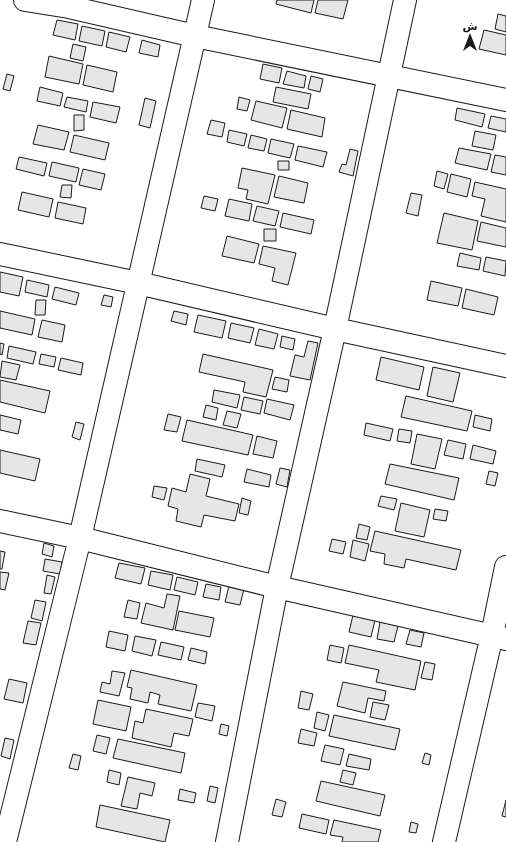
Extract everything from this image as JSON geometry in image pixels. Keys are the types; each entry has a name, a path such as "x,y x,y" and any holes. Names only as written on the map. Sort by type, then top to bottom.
{"street":[{"path":"25,0 69,7 195,36 506,100"},
{"path":"5,842 80,538 203,0"},
{"path":"227,842 277,587 335,330 405,0"},
{"path":"0,254 138,282 335,330 506,366"},
{"path":"0,521 80,538 277,587 499,637"},
{"path":"444,842 499,637 506,567"}],"building":[{"path":"277,0 314,0 311,13 276,4"},
{"path":"318,0 348,0 343,19 315,13"},
{"path":"498,14 506,16 506,32 495,29"},
{"path":"57,20 78,24 75,40 53,35"},
{"path":"82,26 105,31 102,46 79,41"},
{"path":"484,30 506,35 506,55 479,49"},
{"path":"109,32 130,37 126,52 106,47"},
{"path":"142,40 160,45 158,57 139,53"},
{"path":"73,44 86,47 83,61 70,58"},
{"path":"49,56 83,64 79,84 45,77"},
{"path":"263,64 282,68 279,83 260,79"},
{"path":"87,65 117,72 113,92 83,85"},
{"path":"287,71 306,76 304,88 283,84"},
{"path":"7,74 14,76 10,91 3,89"},
{"path":"311,76 323,79 320,92 308,89"},
{"path":"40,87 63,93 60,106 37,101"},
{"path":"276,87 311,94 308,109 273,102"},
{"path":"67,97 88,101 86,112 64,107"},
{"path":"239,97 250,100 247,111 237,109"},
{"path":"145,98 156,101 150,128 139,125"},
{"path":"256,101 287,108 282,128 251,120"},
{"path":"93,102 120,107 116,123 90,117"},
{"path":"457,108 485,114 482,127 455,120"},
{"path":"291,110 325,118 322,137 287,129"},
{"path":"74,115 84,115 84,130 74,131"},
{"path":"491,116 506,119 506,132 488,128"},
{"path":"211,120 225,123 222,137 207,134"},
{"path":"38,125 69,132 64,150 33,144"},
{"path":"229,130 247,134 244,146 227,142"},
{"path":"475,131 496,135 493,150 472,146"},
{"path":"74,135 109,143 105,160 70,152"},
{"path":"251,135 267,139 264,151 248,148"},
{"path":"271,139 294,144 290,158 268,153"},
{"path":"298,146 327,152 323,167 295,160"},
{"path":"459,148 491,154 487,170 455,163"},
{"path":"350,149 358,151 353,176 339,172 342,164 346,165"},
{"path":"495,155 506,157 506,175 491,172"},
{"path":"19,157 47,163 44,176 16,169"},
{"path":"278,161 289,161 289,170 278,170"},
{"path":"52,162 79,168 76,182 49,176"},
{"path":"242,168 275,175 268,204 246,199 248,190 238,188"},
{"path":"83,169 105,174 101,190 79,185"},
{"path":"437,171 448,174 444,189 434,186"},
{"path":"451,174 471,179 467,197 447,192"},
{"path":"279,176 308,183 304,203 274,197"},
{"path":"475,182 506,189 506,222 481,216 485,199 472,196"},
{"path":"62,185 72,185 71,198 60,197"},
{"path":"22,192 53,199 49,217 18,210"},
{"path":"411,193 422,195 418,216 406,213"},
{"path":"204,196 218,199 215,211 201,208"},
{"path":"229,199 252,204 249,221 225,216"},
{"path":"58,202 86,208 83,224 55,218"},
{"path":"257,206 279,211 275,226 253,221"},
{"path":"283,213 314,220 311,234 280,227"},
{"path":"444,213 478,221 472,250 437,243"},
{"path":"481,222 506,228 506,247 477,241"},
{"path":"264,229 276,229 276,241 264,241"},
{"path":"227,236 259,244 254,263 222,256"},
{"path":"263,246 296,253 288,285 272,281 275,268 259,264"},
{"path":"460,253 481,258 479,270 457,266"},
{"path":"486,257 506,261 505,276 483,271"},
{"path":"0,272 23,277 19,296 0,292"},
{"path":"27,280 49,285 47,297 25,292"},
{"path":"431,281 462,288 458,306 427,300"},
{"path":"55,287 79,293 76,305 52,299"},
{"path":"466,289 498,297 494,315 462,308"},
{"path":"104,295 113,297 111,307 101,305"},
{"path":"36,300 46,300 45,315 35,315"},
{"path":"0,311 35,319 32,335 0,328"},
{"path":"174,311 188,314 186,325 171,321"},
{"path":"198,315 226,321 222,338 194,332"},
{"path":"42,320 65,325 62,342 38,337"},
{"path":"231,323 254,328 250,343 228,338"},
{"path":"259,329 278,334 274,349 255,345"},
{"path":"282,336 295,339 293,350 280,347"},
{"path":"308,341 318,343 310,380 290,376 295,355 304,357"},
{"path":"0,343 4,344 2,355 0,354"},
{"path":"9,346 36,352 33,364 7,358"},
{"path":"41,354 56,357 54,367 39,364"},
{"path":"203,354 273,370 266,397 243,392 245,382 199,372"},
{"path":"381,357 424,367 419,390 376,380"},
{"path":"61,358 83,363 81,375 58,370"},
{"path":"2,361 20,365 16,380 0,377"},
{"path":"433,367 460,373 453,402 427,396"},
{"path":"275,377 289,380 287,392 272,389"},
{"path":"0,380 50,391 45,413 0,402"},
{"path":"214,390 240,395 237,408 212,402"},
{"path":"406,396 472,411 467,431 401,417"},
{"path":"244,397 263,401 260,414 241,410"},
{"path":"267,399 294,405 290,420 264,413"},
{"path":"206,405 218,408 216,420 203,417"},
{"path":"227,411 241,414 237,428 223,425"},
{"path":"168,414 181,417 177,432 164,430"},
{"path":"0,415 21,420 18,434 0,430"},
{"path":"475,415 492,419 490,431 473,427"},
{"path":"187,420 253,435 248,455 182,441"},
{"path":"76,422 84,424 80,440 72,437"},
{"path":"366,423 393,429 390,441 364,435"},
{"path":"399,429 412,431 410,443 397,441"},
{"path":"417,434 442,439 435,469 411,464"},
{"path":"257,436 277,441 273,458 253,454"},
{"path":"448,440 466,444 463,459 444,455"},
{"path":"473,445 496,451 493,464 470,459"},
{"path":"0,450 40,459 35,481 0,473"},
{"path":"197,459 225,465 222,477 195,471"},
{"path":"390,464 459,478 454,500 385,484"},
{"path":"280,468 290,470 287,487 276,484"},
{"path":"247,469 271,475 269,487 244,482"},
{"path":"489,471 498,473 495,486 486,484"},
{"path":"190,474 210,479 206,496 239,504 235,521 204,515 201,527 176,521 178,509 168,506 172,488 186,492"},
{"path":"154,486 167,488 164,500 152,497"},
{"path":"381,496 397,499 394,510 378,506"},
{"path":"242,498 251,501 248,515 239,513"},
{"path":"401,503 430,510 424,537 395,531"},
{"path":"435,509 448,511 446,521 433,519"},
{"path":"359,524 370,527 367,540 356,538"},
{"path":"375,531 461,550 456,570 406,559 404,568 384,564 385,554 370,551"},
{"path":"332,539 346,542 343,554 329,551"},
{"path":"353,540 369,544 365,561 350,557"},
{"path":"44,543 54,546 52,557 42,554"},
{"path":"0,551 5,552 2,569 0,569"},
{"path":"45,559 62,562 60,574 43,571"},
{"path":"119,563 145,568 141,584 115,578"},
{"path":"151,571 173,575 170,590 148,585"},
{"path":"0,572 9,573 5,590 0,589"},
{"path":"47,575 55,577 51,594 44,593"},
{"path":"177,577 198,582 195,595 174,590"},
{"path":"206,584 221,587 219,600 203,597"},
{"path":"229,586 244,589 240,605 225,602"},
{"path":"167,594 180,596 173,630 141,623 146,603 164,608"},
{"path":"35,600 46,602 42,621 31,618"},
{"path":"128,600 140,603 137,619 124,617"},
{"path":"179,611 214,618 210,637 175,630"},
{"path":"353,615 375,620 371,637 349,632"},
{"path":"28,621 41,623 36,645 23,643"},
{"path":"380,622 398,626 394,642 377,639"},
{"path":"410,630 424,633 421,647 406,644"},
{"path":"109,631 128,635 125,651 106,647"},
{"path":"135,636 156,640 152,656 132,651"},
{"path":"161,642 184,647 181,660 158,655"},
{"path":"330,645 344,648 341,663 327,660"},
{"path":"349,645 421,661 415,690 376,682 379,670 345,663"},
{"path":"191,648 207,652 205,664 188,660"},
{"path":"425,662 435,664 432,680 421,678"},
{"path":"131,670 197,685 191,711 158,704 160,695 150,692 148,703 130,699 132,688 127,687"},
{"path":"112,671 125,673 119,696 100,692 102,682 110,684"},
{"path":"9,679 27,683 23,703 4,699"},
{"path":"343,682 386,691 384,701 368,698 365,713 337,706"},
{"path":"301,691 313,694 309,710 298,708"},
{"path":"98,700 131,707 126,731 93,724"},
{"path":"373,702 389,705 385,720 370,717"},
{"path":"198,703 215,706 212,721 195,717"},
{"path":"146,709 193,719 189,736 174,733 171,747 132,738 135,721 143,723"},
{"path":"317,712 329,715 325,731 314,728"},
{"path":"334,715 400,729 395,750 329,736"},
{"path":"221,724 229,726 227,736 219,734"},
{"path":"301,729 317,733 314,746 298,743"},
{"path":"97,735 110,738 106,754 93,751"},
{"path":"5,738 14,740 10,759 1,756"},
{"path":"118,739 185,753 181,773 113,758"},
{"path":"325,745 344,749 340,765 321,761"},
{"path":"425,753 431,755 429,765 422,763"},
{"path":"73,754 81,756 78,770 69,768"},
{"path":"349,754 371,759 369,770 346,766"},
{"path":"109,770 121,773 119,785 107,782"},
{"path":"343,770 356,773 353,785 340,782"},
{"path":"128,777 155,783 152,796 140,793 137,809 121,806"},
{"path":"321,781 385,795 380,816 316,801"},
{"path":"210,786 218,788 215,803 207,801"},
{"path":"180,789 196,793 194,803 178,800"},
{"path":"276,799 286,802 282,817 272,815"},
{"path":"506,800 506,817 502,816"},
{"path":"100,805 170,820 165,842 96,827"},
{"path":"302,814 329,820 326,834 299,828"},
{"path":"334,820 381,830 378,842 342,842 343,837 330,835"},
{"path":"411,822 418,824 416,833 409,832"}]}
